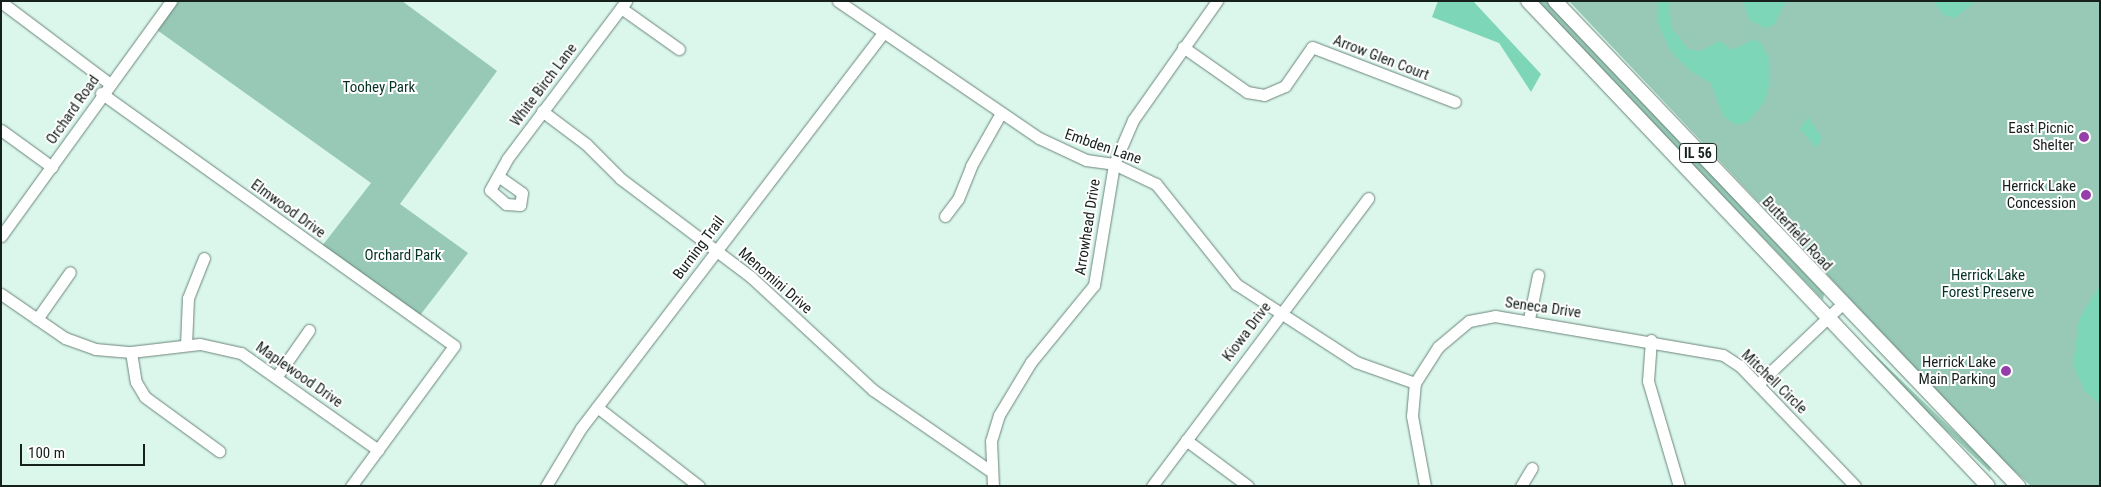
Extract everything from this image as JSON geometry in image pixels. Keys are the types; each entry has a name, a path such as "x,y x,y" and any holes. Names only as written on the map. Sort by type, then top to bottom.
{"main road":[{"name":"IL 56","path":"1528,1 1827,319 1988,486"},
{"name":"Butterfield Road","path":"1555,1 1841,306 2018,486"}],"street":[{"name":"Orchard Road","path":"1,236 52,167 101,93 171,1"},
{"name":"Embden Lane","path":"838,1 1001,114 1061,150 1114,164 1162,189 1228,276 1279,314 1356,362 1415,383"},
{"name":"Arrowhead Drive","path":"993,486 989,470 995,426 1009,396 1094,285 1114,164 1140,106 1217,1"},
{"path":"1,2 109,83"},
{"path":"623,5 679,49"},
{"name":"White Birch Lane","path":"498,176 524,199 515,207 490,190 498,176 542,111 623,5"},
{"name":"Burning Trail","path":"546,486 597,407 883,34"},
{"name":"Arrow Glen Court","path":"1183,47 1247,92 1264,95 1285,86 1312,47 1455,102"},
{"name":"Elmwood Drive","path":"101,93 454,346 378,450"},
{"name":"Menomini Drive","path":"542,111 716,250 873,390 989,470"},
{"path":"945,216 958,199 971,166 1001,114"},
{"path":"1,130 52,167"},
{"name":"Kiowa Drive","path":"1152,486 1279,314 1368,198"},
{"path":"186,345 188,298 204,258"},
{"path":"37,319 70,272"},
{"path":"1529,319 1538,275"},
{"name":"Maplewood Drive","path":"1,294 80,345 131,352 186,345 231,349 277,376 378,450"},
{"path":"1758,384 1841,306"},
{"name":"Seneca Drive","path":"1425,486 1412,416 1415,383 1438,347 1468,321 1495,316 1529,319 1651,340"},
{"path":"277,376 309,330"},
{"path":"1651,340 1648,381 1679,486"},
{"name":"Mitchell Circle","path":"1651,340 1714,351 1740,366 1855,486"},
{"path":"131,352 136,382 145,397 219,450"},
{"path":"597,407 699,486"},
{"path":"1186,440 1248,486"},
{"path":"351,486 378,450"},
{"path":"1520,486 1532,468"}],"green space":[{"name":"Toohey Park","path":"178,1 402,1 497,71 400,204 468,253 418,318 322,246 371,183 157,30"},
{"path":"1535,1 1549,1 1824,294 1823,300"},
{"name":"Herrick Lake Forest Preserve","path":"1569,1 2100,1 2100,486 2031,486 1999,457"},
{"path":"1844,325 1991,467 1990,472 1867,355"}],"shaded area":[{"path":"1438,1 1473,1 1541,74 1531,92 1499,43 1432,17"},
{"path":"1657,1 1669,1 1671,27 1688,49 1700,51 1720,41 1732,50 1754,39 1761,43 1770,60 1770,82 1765,101 1748,122 1736,125 1723,116 1711,83 1689,70 1670,50 1657,21"},
{"path":"1743,1 1786,1 1774,25 1765,28 1749,20"},
{"path":"1933,1 1976,1 1955,18 1944,15"},
{"path":"1808,117 1822,138 1817,148 1800,129"},
{"path":"2100,285 2100,404 2084,390 2073,365 2079,319"}],"place":[{"name":"East Picnic Shelter","path":"2084,137"},
{"name":"Herrick Lake Concession","path":"2086,195"},
{"name":"Herrick Lake Main Parking","path":"2006,371"}],"park label":[{"name":"Orchard Park","path":"403,256"}]}
